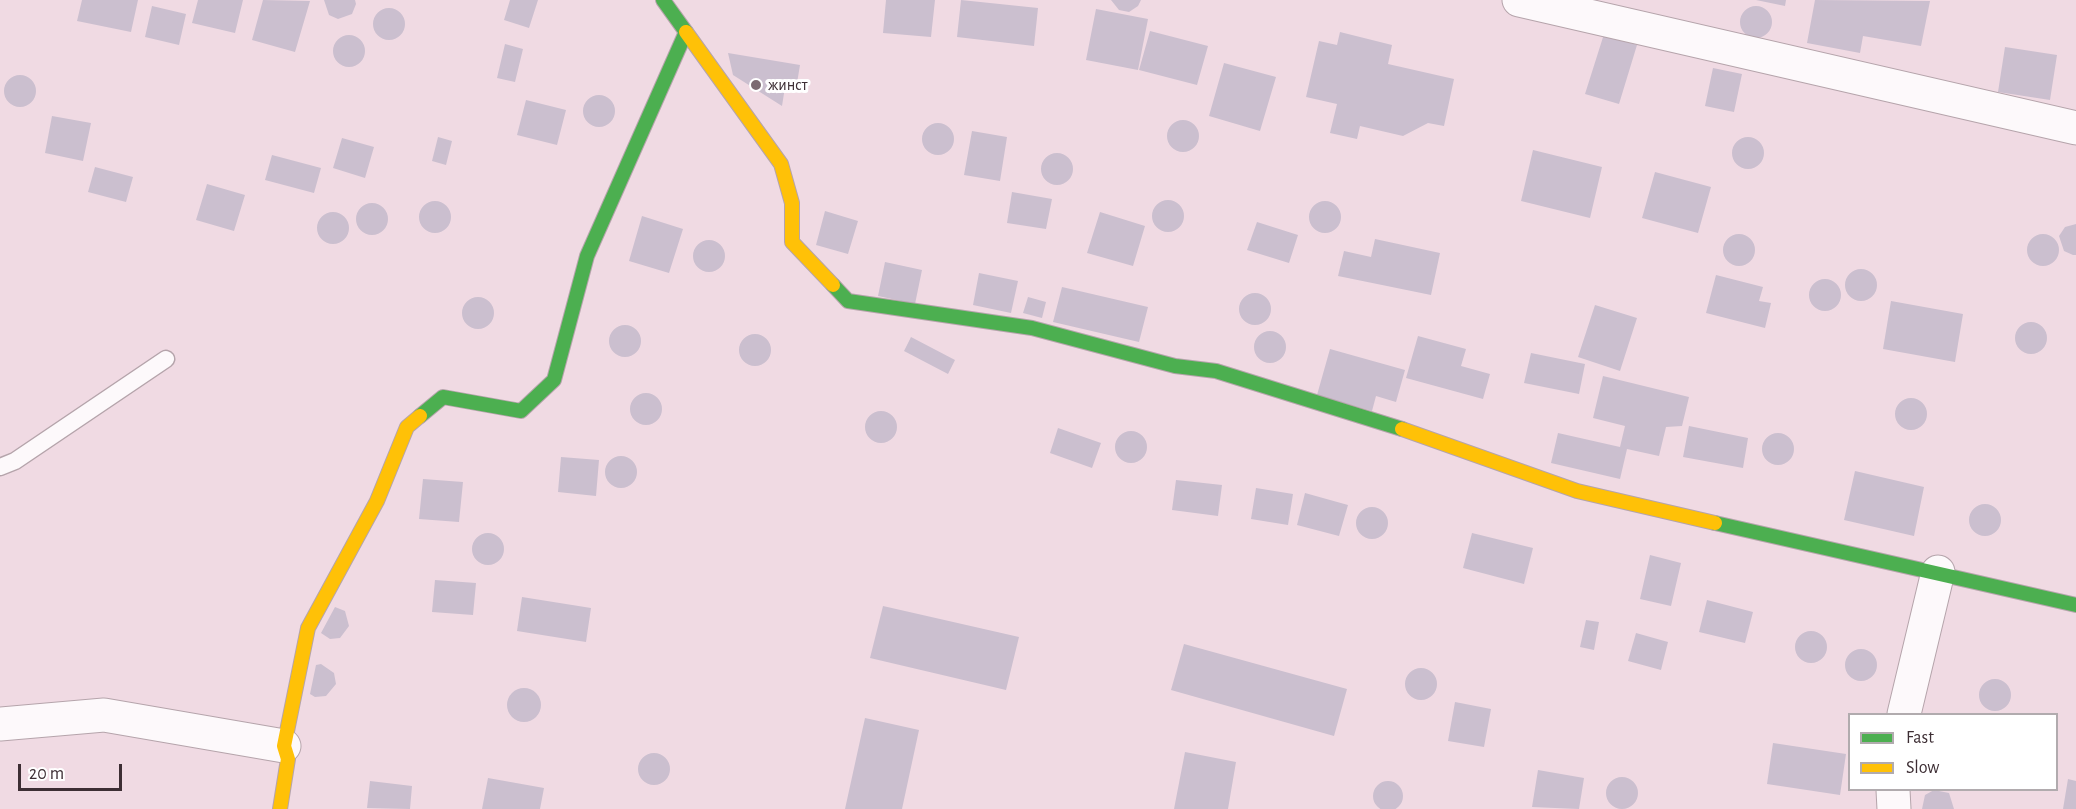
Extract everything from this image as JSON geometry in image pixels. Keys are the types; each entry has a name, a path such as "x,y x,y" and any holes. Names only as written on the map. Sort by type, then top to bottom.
{"street":[{"path":"663,0 781,164 792,203 792,242 848,301 1032,328 1175,366 1216,371 1398,427 1577,490 2076,605"},
{"path":"1519,0 2076,128"},
{"path":"280,809 288,759 284,746 308,628 377,501 407,427 443,397 521,411 554,380 587,256 686,32"},
{"path":"1904,713 1938,572"},
{"path":"0,724 104,715 284,746"},
{"path":"1893,791 1894,809"}],"lane":[{"path":"0,467 15,461 166,359"}],"building":[{"path":"82,0 138,0 131,32 77,21"},
{"path":"198,0 243,0 235,33 192,23"},
{"path":"263,0 310,1 295,52 252,40"},
{"path":"324,0 355,0 356,4 352,14 338,19 329,15"},
{"path":"510,0 538,0 529,28 504,20"},
{"path":"886,0 935,0 931,37 883,33"},
{"path":"961,0 1038,8 1034,46 957,37"},
{"path":"1111,0 1141,0 1138,6 1129,12 1119,10"},
{"path":"1756,0 1786,0 1785,6"},
{"path":"1815,0 1930,1 1921,46 1863,36 1860,53 1807,43"},
{"path":"152,6 186,14 179,45 145,37"},
{"path":"1756,6 1767,11 1772,22 1767,33 1756,38 1745,33 1740,22 1745,11"},
{"path":"389,8 400,13 405,24 400,35 389,40 378,35 373,24 378,13"},
{"path":"1096,9 1148,19 1138,70 1086,60"},
{"path":"1150,31 1208,46 1197,85 1139,70"},
{"path":"1340,32 1392,45 1388,64 1454,79 1444,126 1428,123 1403,136 1360,126 1357,139 1330,133 1337,104 1306,97 1319,41 1337,45"},
{"path":"1604,34 1637,45 1619,104 1585,94"},
{"path":"349,35 360,40 365,51 360,62 349,67 338,62 333,51 338,40"},
{"path":"505,44 523,49 515,82 497,78"},
{"path":"2005,47 2057,55 2050,100 1998,92"},
{"path":"728,53 800,65 797,83 786,81 782,106 733,75"},
{"path":"1224,63 1276,77 1260,131 1209,116"},
{"path":"1713,68 1742,74 1734,112 1705,106"},
{"path":"20,75 31,80 36,91 31,102 20,107 9,102 4,91 9,80"},
{"path":"599,95 610,100 615,111 610,122 599,127 588,122 583,111 588,100"},
{"path":"526,100 566,110 557,145 517,135"},
{"path":"52,116 91,123 83,161 45,153"},
{"path":"1183,120 1194,125 1199,136 1194,147 1183,152 1172,147 1167,136 1172,125"},
{"path":"938,123 949,128 954,139 949,150 938,155 927,150 922,139 927,128"},
{"path":"972,131 1007,137 1000,181 964,175"},
{"path":"438,137 452,141 446,165 432,161"},
{"path":"1748,137 1759,142 1764,153 1759,164 1748,169 1737,164 1732,153 1737,142"},
{"path":"342,138 374,147 365,178 333,168"},
{"path":"1533,150 1602,167 1590,218 1521,201"},
{"path":"1057,153 1068,158 1073,169 1068,180 1057,185 1046,180 1041,169 1046,158"},
{"path":"272,155 321,168 314,193 265,180"},
{"path":"95,167 133,177 126,202 88,192"},
{"path":"1655,172 1711,187 1698,233 1642,218"},
{"path":"207,184 245,195 234,231 196,220"},
{"path":"1012,192 1052,199 1046,229 1007,223"},
{"path":"1168,200 1179,205 1184,216 1179,227 1168,232 1157,227 1152,216 1157,205"},
{"path":"435,201 446,206 451,217 446,228 435,233 424,228 419,217 424,206"},
{"path":"1325,201 1336,206 1341,217 1336,228 1325,233 1314,228 1309,217 1314,206"},
{"path":"372,203 383,208 388,219 383,230 372,235 361,230 356,219 361,208"},
{"path":"825,211 858,221 848,254 816,245"},
{"path":"333,212 344,217 349,228 344,239 333,244 322,239 317,228 322,217"},
{"path":"1100,212 1145,226 1133,266 1087,253"},
{"path":"642,216 683,229 669,273 629,261"},
{"path":"1257,222 1298,235 1289,263 1247,250"},
{"path":"2076,224 2076,255 2073,255 2064,251 2059,236 2065,227"},
{"path":"1739,234 1750,239 1755,250 1750,261 1739,266 1728,261 1723,250 1728,239"},
{"path":"2043,234 2054,239 2059,250 2054,261 2043,266 2032,261 2027,250 2032,239"},
{"path":"1375,239 1440,253 1431,295 1338,276 1344,251 1371,257"},
{"path":"709,240 720,245 725,256 720,267 709,272 698,267 693,256 698,245"},
{"path":"885,262 922,270 915,304 878,296"},
{"path":"1861,269 1872,274 1877,285 1872,296 1861,301 1850,296 1845,285 1850,274"},
{"path":"979,273 1018,281 1011,313 973,305"},
{"path":"1716,275 1763,287 1759,301 1771,303 1765,328 1706,313"},
{"path":"1825,279 1836,284 1841,295 1836,306 1825,311 1814,306 1809,295 1814,284"},
{"path":"1062,287 1148,307 1139,342 1053,322"},
{"path":"1255,293 1266,298 1271,309 1266,320 1255,325 1244,320 1239,309 1244,298"},
{"path":"478,297 489,302 494,313 489,324 478,329 467,324 462,313 467,302"},
{"path":"1028,297 1046,302 1042,318 1023,313"},
{"path":"1891,301 1963,314 1955,362 1883,349"},
{"path":"1595,305 1637,318 1620,371 1578,357"},
{"path":"2031,322 2042,327 2047,338 2042,349 2031,354 2020,349 2015,338 2020,327"},
{"path":"625,325 636,330 641,341 636,352 625,357 614,352 609,341 614,330"},
{"path":"1270,331 1281,336 1286,347 1281,358 1270,363 1259,358 1254,347 1259,336"},
{"path":"755,334 766,339 771,350 766,361 755,366 744,361 739,350 744,339"},
{"path":"1418,336 1466,349 1461,366 1490,374 1483,399 1406,378"},
{"path":"911,337 955,360 948,374 904,351"},
{"path":"1330,349 1405,370 1396,402 1376,396 1372,411 1317,395"},
{"path":"1531,353 1585,364 1579,394 1524,383"},
{"path":"1603,376 1689,397 1682,426 1666,427 1659,456 1627,449 1620,479 1551,463 1558,433 1620,447 1625,426 1593,418"},
{"path":"646,393 657,398 662,409 657,420 646,425 635,420 630,409 635,398"},
{"path":"1911,398 1922,403 1927,414 1922,425 1911,430 1900,425 1895,414 1900,403"},
{"path":"881,411 892,416 897,427 892,438 881,443 870,438 865,427 870,416"},
{"path":"1689,426 1748,438 1743,468 1683,457"},
{"path":"1058,428 1101,443 1092,468 1050,453"},
{"path":"1131,431 1142,436 1147,447 1142,458 1131,463 1120,458 1115,447 1120,436"},
{"path":"1778,433 1789,438 1794,449 1789,460 1778,465 1767,460 1762,449 1767,438"},
{"path":"621,456 632,461 637,472 632,483 621,488 610,483 605,472 610,461"},
{"path":"561,457 599,460 596,496 558,492"},
{"path":"1855,471 1924,487 1914,536 1844,520"},
{"path":"423,479 463,482 459,522 419,519"},
{"path":"1176,480 1222,485 1218,516 1172,510"},
{"path":"1256,488 1293,494 1288,525 1251,519"},
{"path":"1305,493 1348,505 1339,536 1297,525"},
{"path":"1985,504 1996,509 2001,520 1996,531 1985,536 1974,531 1969,520 1974,509"},
{"path":"1372,507 1383,512 1388,523 1383,534 1372,539 1361,534 1356,523 1361,512"},
{"path":"488,533 499,538 504,549 499,560 488,565 477,560 472,549 477,538"},
{"path":"1472,533 1533,548 1524,584 1463,568"},
{"path":"1650,555 1681,563 1671,606 1640,599"},
{"path":"435,580 476,583 473,615 432,612"},
{"path":"522,597 591,608 586,642 517,631"},
{"path":"1707,600 1753,612 1745,643 1699,632"},
{"path":"883,606 1019,637 1006,690 870,658"},
{"path":"335,607 345,611 349,626 340,638 330,639 321,633"},
{"path":"1586,620 1599,622 1594,650 1580,647"},
{"path":"1811,631 1822,636 1827,647 1822,658 1811,663 1800,658 1795,647 1800,636"},
{"path":"1636,633 1668,642 1661,670 1628,661"},
{"path":"1184,644 1347,689 1334,736 1171,690"},
{"path":"1861,649 1872,654 1877,665 1872,676 1861,681 1850,676 1845,665 1850,654"},
{"path":"321,664 334,673 336,684 326,696 315,697 310,694 316,665"},
{"path":"1421,668 1432,673 1437,684 1432,695 1421,700 1410,695 1405,684 1410,673"},
{"path":"1995,679 2006,684 2011,695 2006,706 1995,711 1984,706 1979,695 1984,684"},
{"path":"524,688 536,693 541,705 536,717 524,722 512,717 507,705 512,693"},
{"path":"1455,702 1491,709 1484,747 1448,741"},
{"path":"865,718 919,730 902,809 845,809"},
{"path":"1773,743 1846,754 1840,795 1767,784"},
{"path":"1185,752 1236,762 1228,809 1174,809"},
{"path":"654,753 665,758 670,769 665,780 654,785 643,780 638,769 643,758"},
{"path":"1538,770 1584,778 1579,809 1532,807"},
{"path":"1622,777 1633,782 1638,793 1633,804 1622,809 1611,804 1606,793 1611,782"},
{"path":"488,778 544,788 540,809 482,809"},
{"path":"2068,779 2076,781 2076,809 2063,809"},
{"path":"370,781 412,786 410,809 367,808"},
{"path":"1382,782 1394,782 1402,790 1402,802 1394,810 1382,810 1374,802 1374,790"},
{"path":"1932,791 1949,793 1954,809 1922,809 1925,795"}],"traffic: fast":[{"path":"420,416 443,397 521,411 554,380 587,256 686,32 663,0"},
{"path":"833,285 848,301 1032,328 1175,366 1216,371 1402,429"},
{"path":"1715,523 2076,605"}],"traffic: slow":[{"path":"686,32 781,164 792,203 792,242 833,285"},
{"path":"280,809 288,759 284,746 308,628 377,501 407,427 420,416"},
{"path":"1402,429 1577,491 1715,523"}],"place":[{"name":"жинст","path":"756,85"}]}
